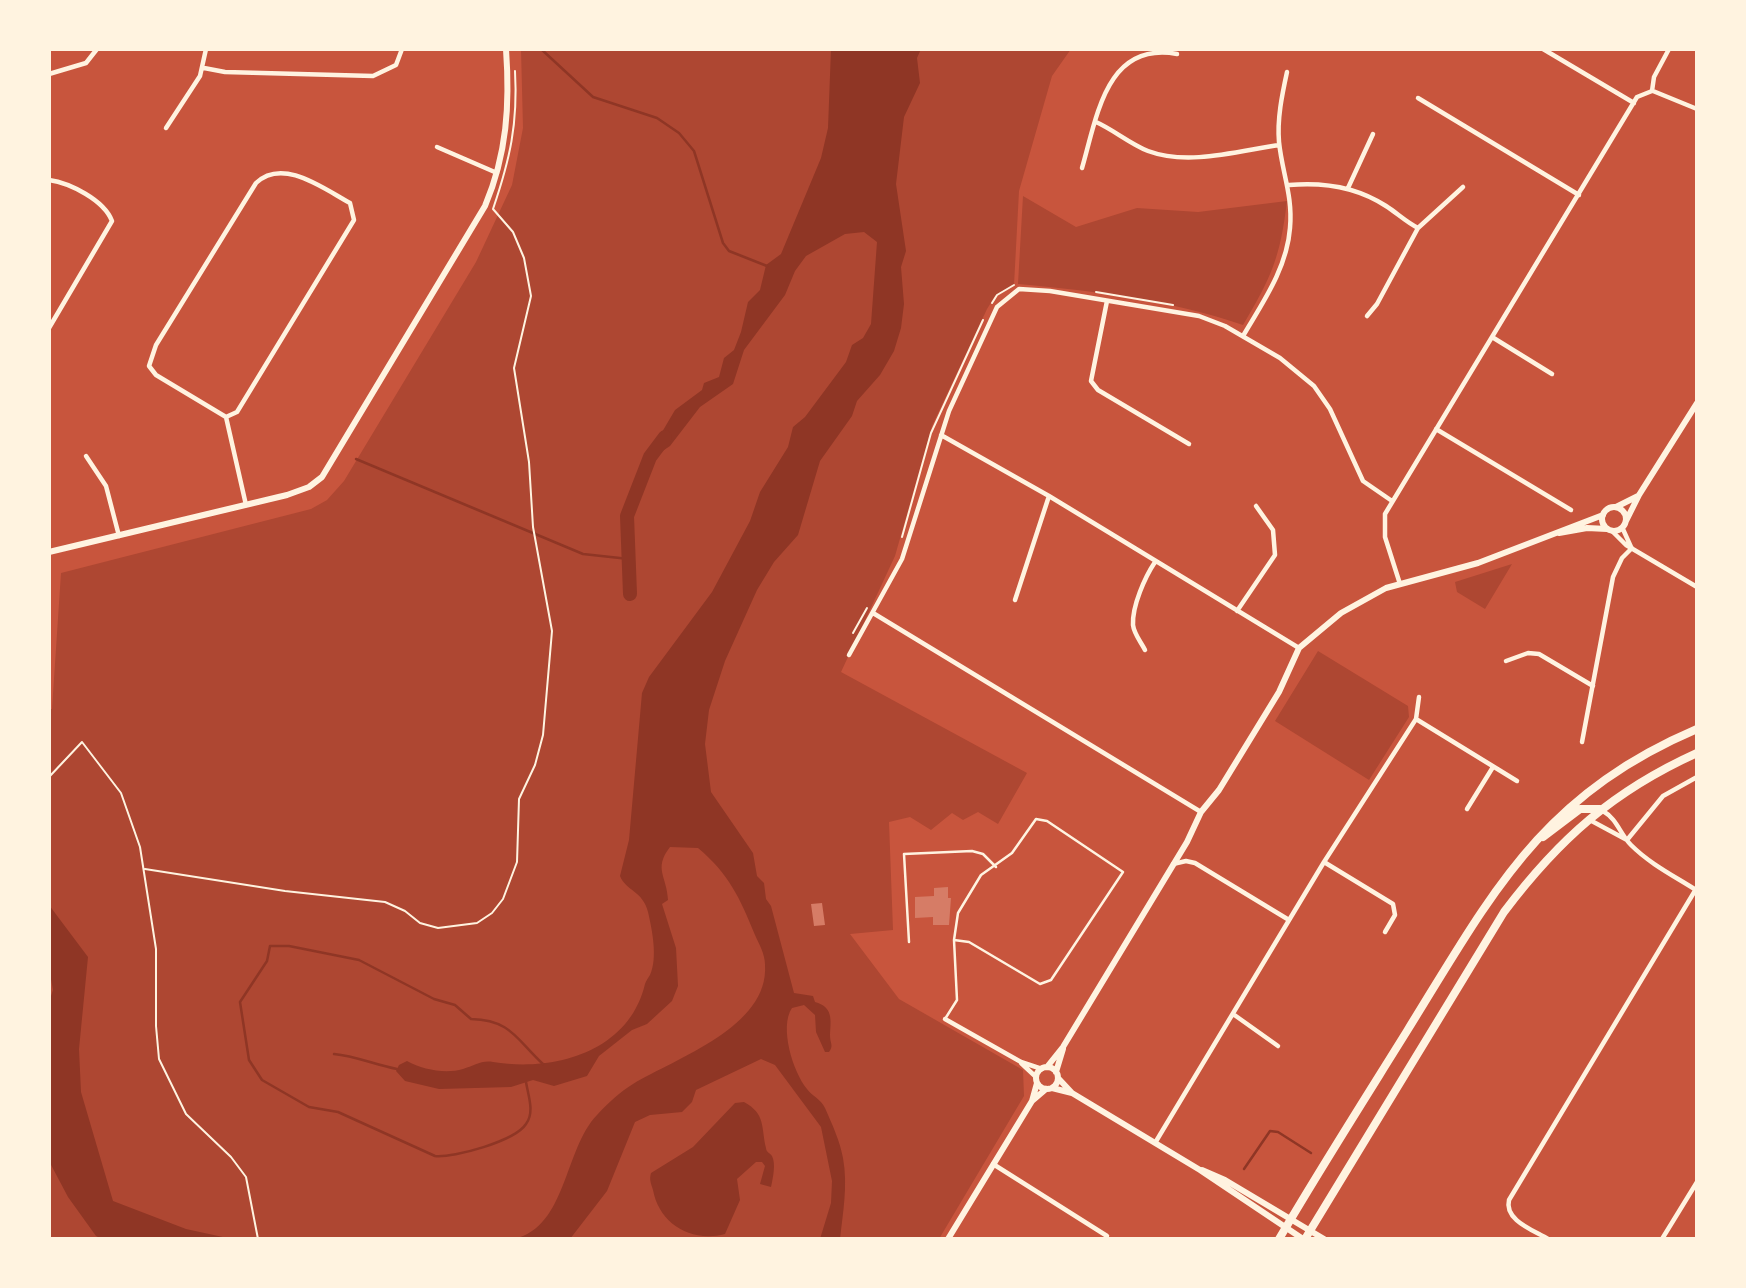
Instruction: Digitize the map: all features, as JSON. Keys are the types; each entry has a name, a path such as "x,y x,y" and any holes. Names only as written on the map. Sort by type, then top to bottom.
{"highway":[{"path":"1279,1239 1488,899 1523,855 1548,825 1591,788 1634,760 1697,729"},
{"path":"1304,1239 1504,912 1546,859 1600,809 1646,778 1697,753"},
{"path":"1523,855 1580,809 1600,809"}],"street":[{"path":"49,74 86,64 97,49"},
{"path":"166,128 204,68 206,49"},
{"path":"204,68 225,72 373,76 396,65 402,49"},
{"path":"49,552 302,490 322,477 470,235 498,173 507,126 506,49"},
{"path":"1543,49 1634,103"},
{"path":"1653,91 1654,77 1668,49"},
{"path":"1082,169 1103,98 1125,64 1142,53 1159,50 1177,54"},
{"path":"1243,336 1277,279 1288,247 1291,227 1289,184 1279,145 1278,124 1287,72"},
{"path":"1400,584 1383,526 1392,501 1634,103 1641,93 1653,91 1697,109"},
{"path":"1418,98 1578,195"},
{"path":"1096,121 1137,146 1167,156 1205,156 1279,145"},
{"path":"1348,188 1373,134"},
{"path":"437,147 498,173"},
{"path":"226,417 237,412 354,220 350,203 299,176 273,174 262,177 156,345 149,366 156,375 226,417 246,505"},
{"path":"49,180 63,182 105,207 112,220 49,328"},
{"path":"1289,184 1323,184 1348,188 1386,205 1418,228"},
{"path":"1367,316 1377,304 1418,228 1463,187"},
{"path":"849,655 902,559 941,435 997,307 1005,297 1019,289 1030,288 1199,316 1243,336 1280,358 1314,386 1330,409 1363,481 1392,501"},
{"path":"1107,301 1091,381 1098,390 1189,444"},
{"path":"1492,337 1552,374"},
{"path":"948,1239 1032,1101 1037,1080 1044,1068 1063,1048 1202,811 1219,790 1273,702 1299,648 1348,608 1400,584 1478,563 1559,533 1587,528 1609,530 1624,525 1639,495 1697,403"},
{"path":"1436,429 1571,510"},
{"path":"941,435 1049,496 1299,648"},
{"path":"86,456 106,486 119,537"},
{"path":"1559,533 1566,527 1589,522 1639,495"},
{"path":"1015,600 1049,496"},
{"path":"1237,611 1275,555 1273,530 1256,506"},
{"path":"1614,507 1624,513 1624,525 1632,548"},
{"path":"1603,515 1602,522 1609,530 1632,548 1697,587"},
{"path":"1582,742 1613,577 1622,558 1632,548"},
{"path":"1145,650 1135,632 1133,620 1146,576 1155,562"},
{"path":"873,613 1202,811"},
{"path":"1506,661 1528,653 1539,654 1593,685"},
{"path":"1155,1143 1324,862 1416,719 1419,697"},
{"path":"1416,719 1517,781"},
{"path":"1467,809 1493,766"},
{"path":"1627,841 1663,796 1697,777"},
{"path":"1600,809 1615,820 1627,841"},
{"path":"1548,1239 1512,1217 1508,1210 1509,1200 1696,890 1649,861 1627,841 1587,819"},
{"path":"1173,864 1186,861 1289,920"},
{"path":"1324,862 1393,904 1395,915 1385,932"},
{"path":"1233,1014 1278,1046"},
{"path":"945,1020 1021,1062 1044,1068 1057,1075 1072,1093 1200,1170 1304,1239"},
{"path":"1032,1101 1049,1089 1057,1075 1063,1048"},
{"path":"1021,1062 1049,1089 1072,1093"},
{"path":"993,1164 1107,1236"},
{"path":"1200,1170 1212,1173 1324,1239"},
{"path":"1662,1239 1697,1182"}],"lane":[{"path":"945,1020 957,1000 954,940 958,913 966,895 981,875 996,867 1012,853 1036,818 1047,821 1123,872 1051,980 1040,984 969,942 954,940"},
{"path":"909,942 904,854 972,851 983,854 996,867"}],"path":[{"path":"145,869 285,891 385,902 405,911 420,923 438,928 477,923 492,913 515,872 519,799 536,765 544,735 552,631 533,527 528,462 514,368 531,296 524,258 513,232 493,209"},
{"path":"901,541 931,433 982,322 998,295 1024,282"},
{"path":"1087,290 1174,305"},
{"path":"860,636 853,633 873,598"},
{"path":"49,777 82,742 121,793 145,869 156,948 156,1026 159,1059 186,1114 231,1157 246,1177 258,1239"}],"shaded area":[{"path":"521,49 1071,49 1052,76 1019,191 1014,285 995,296 987,309 932,426 895,556 841,672 1027,773 998,824 978,812 963,820 952,813 931,830 910,817 889,822 893,930 850,934 899,999 1023,1070 1024,1096 939,1239 49,1239 49,709 52,709 61,573 311,509 327,500 344,481 476,262 512,185 523,128"},
{"path":"831,49 921,49 917,58 920,83 904,117 896,184 906,251 901,267 904,304 901,328 894,351 880,375 857,401 852,416 820,461 798,535 774,562 757,590 725,661 709,710 705,744 711,792 753,853 757,876 764,883 766,899 771,906 794,993 813,996 815,1002 825,1007 830,1014 832,1046 829,1052 825,1052 816,1032 815,1015 804,1005 792,1008 788,1016 787,1037 797,1072 807,1089 823,1105 842,1152 845,1188 840,1239 820,1239 831,1203 832,1181 821,1127 775,1065 761,1059 696,1090 692,1102 682,1112 650,1115 635,1122 607,1191 570,1239 514,1239 531,1232 545,1219 555,1203 586,1130 601,1111 628,1087 717,1038 752,1006 762,987 765,965 763,953 732,887 718,867 698,848 670,847 662,861 668,900 662,904 676,948 678,986 672,1001 647,1024 632,1030 599,1056 587,1076 554,1086 533,1080 511,1087 439,1089 405,1081 396,1071 399,1065 407,1061 427,1069 449,1071 485,1062 540,1064 564,1060 586,1052 606,1041 623,1026 636,1007 650,975 654,952 646,905 620,876 629,840 642,693 649,677 712,592 750,521 760,492 788,447 793,427 805,417 846,362 852,345 863,338 871,324 877,242 864,232 845,234 806,256 795,271 785,295 744,350 733,384 700,407 670,446 661,452 655,450 655,444 675,410 702,390 704,383 719,377 724,358 734,350 741,332 748,302 760,290 766,265 781,254 821,158 828,128"},
{"path":"1023,196 1076,227 1137,208 1198,212 1287,201 1278,252 1261,293 1243,325 1188,309 1132,298 1018,284"},
{"path":"1512,564 1485,609 1457,592 1455,582"},
{"path":"1318,651 1408,706 1409,717 1369,780 1275,721"},
{"path":"49,905 88,957 79,1049 81,1092 113,1201 186,1229 232,1239 102,1239 96,1236 68,1197 49,1161 49,1002 53,990 49,968"},
{"path":"744,1102 759,1116 766,1149 772,1156 774,1171 771,1187 760,1184 765,1166 762,1162 756,1162 737,1179 740,1200 725,1234 700,1236 688,1233 669,1221 662,1212 656,1202 651,1173 693,1147 735,1103"}],"building":[{"path":"948,887 948,898 951,898 949,925 933,925 933,917 915,918 915,897 934,896 934,888"},
{"path":"822,903 825,925 814,926 811,904"}],"waterway":[{"path":"541,49 593,97 657,118 679,133 694,151 723,243 729,251 767,266"},
{"path":"630,594 627,516 650,457 665,437"},
{"path":"356,459 583,554 629,559"},
{"path":"526,1082 530,1114 520,1130 484,1147 435,1156 338,1112 309,1107 262,1080 249,1060 240,1002 267,961 270,946 289,946 359,960 434,999 455,1005 471,1019 504,1027 543,1064"},
{"path":"334,1054 397,1069"},
{"path":"1244,1169 1270,1131 1278,1132 1311,1153"}]}
